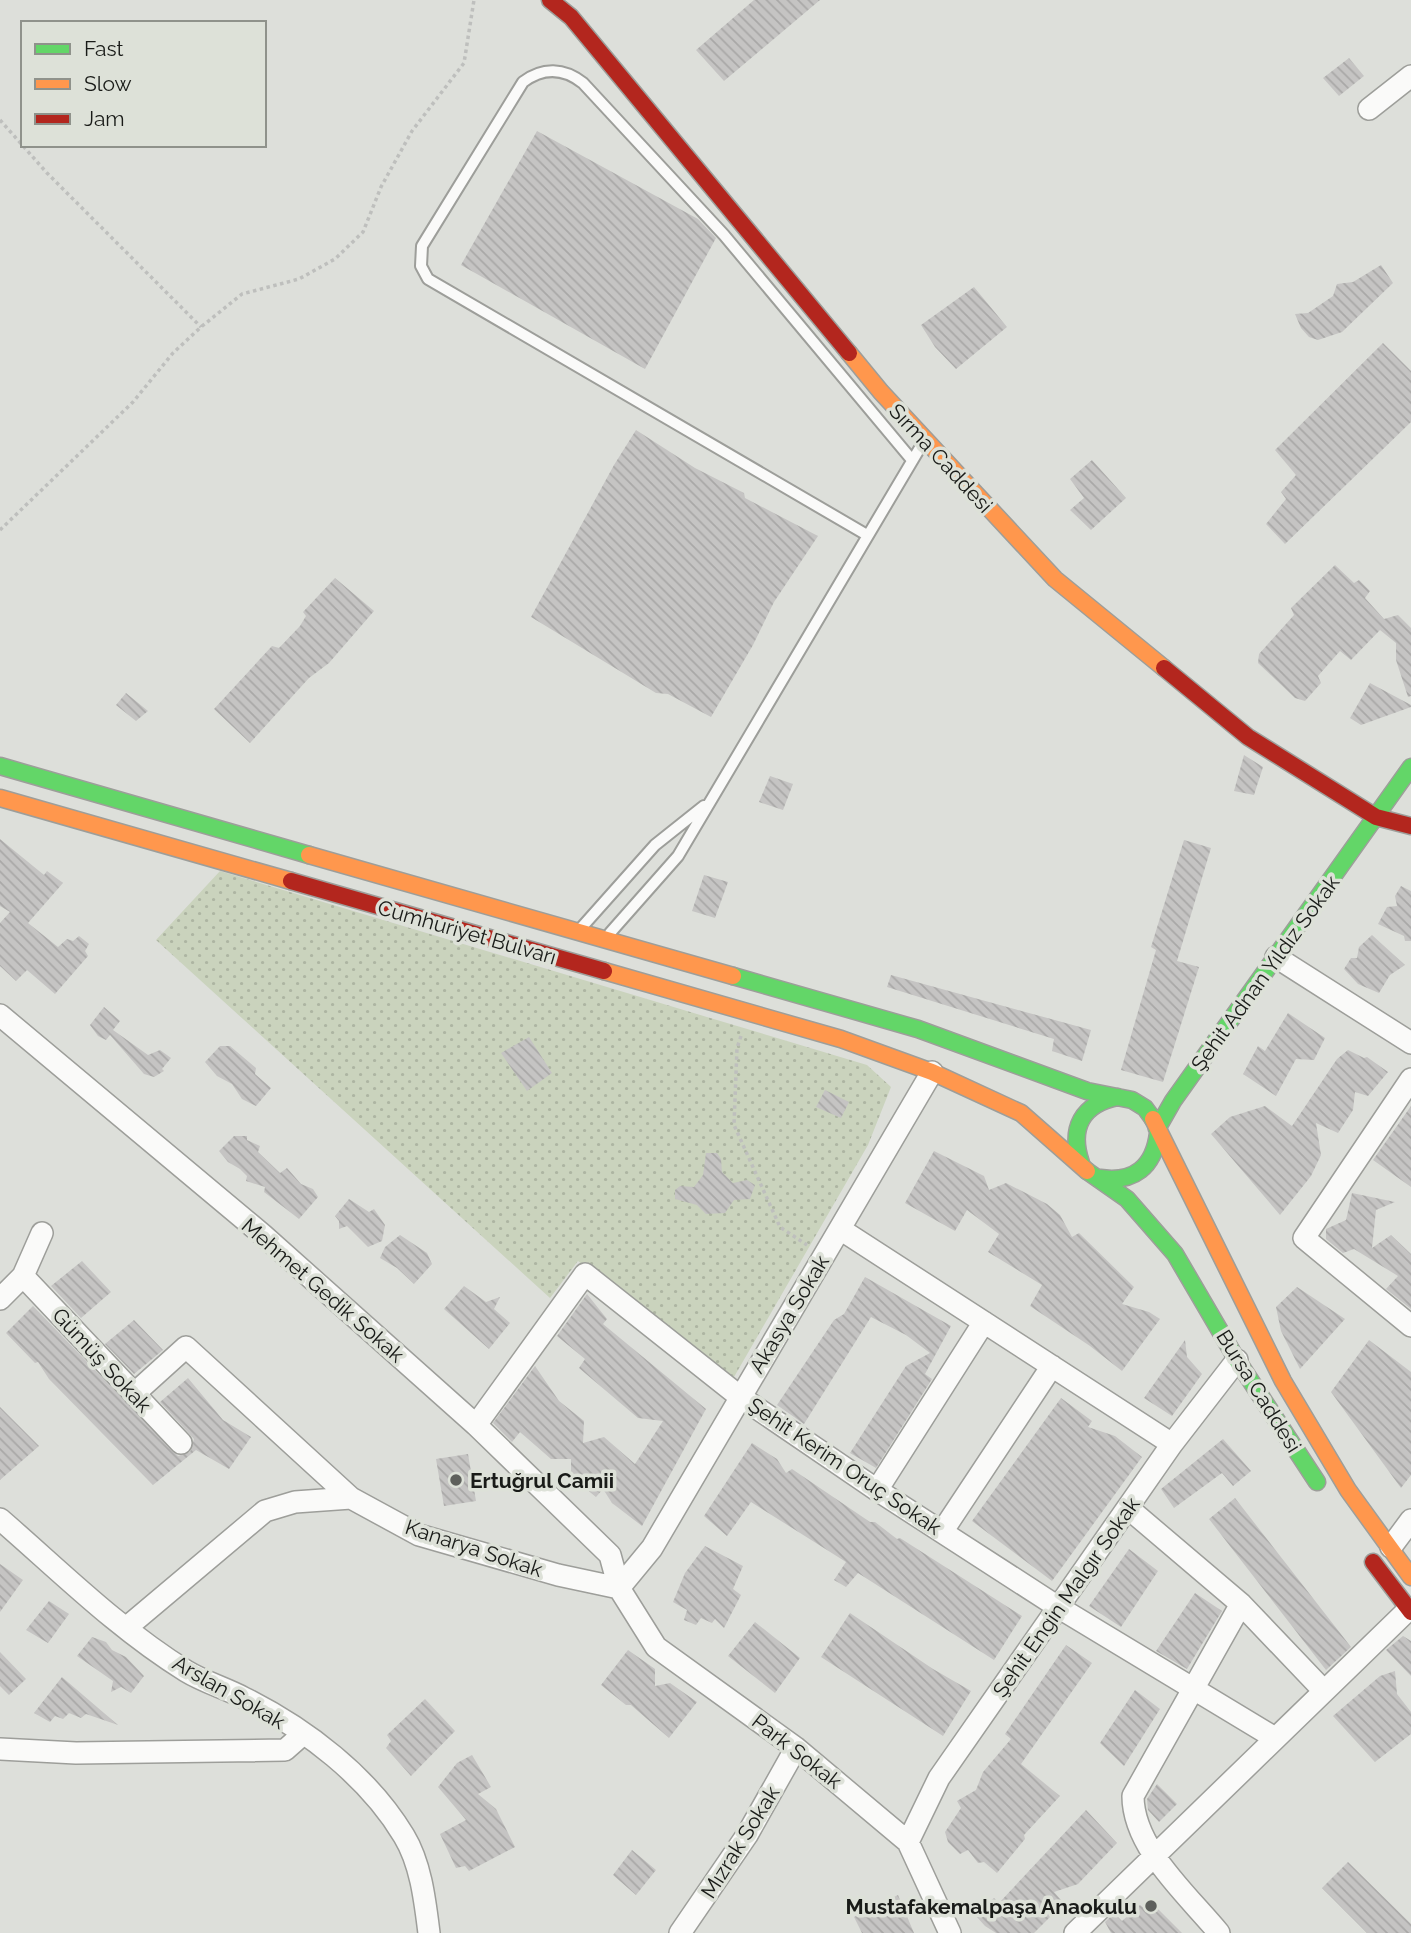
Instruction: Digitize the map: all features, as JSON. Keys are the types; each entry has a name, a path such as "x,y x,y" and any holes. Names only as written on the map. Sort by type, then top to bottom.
{"main road":[{"name":"Sırma Caddesi","path":"550,0 571,17 924,441 1055,579 1248,737 1376,817 1411,826"},
{"name":"Cumhuriyet Bulvarı","path":"0,766 918,1029"},
{"name":"Şehit Adnan Yıldız Sokak","path":"1157,1131 1411,767"},
{"path":"1376,817 1411,796"},
{"name":"Cumhuriyet Bulvarı","path":"0,798 841,1039 932,1072"},
{"name":"Bursa Caddesi","path":"918,1029 1087,1091 1118,1097 1144,1108 1283,1381 1348,1490 1411,1577"},
{"name":"Bursa Caddesi","path":"932,1072 1021,1113 1127,1199 1175,1254 1237,1360 1324,1493"},
{"path":"1081,1163 1074,1138 1082,1114 1103,1099 1118,1097"},
{"path":"1100,1178 1124,1181 1136,1176 1154,1158 1157,1131"},
{"path":"1366,1552 1410,1611"}],"street":[{"path":"1369,109 1411,76"},
{"path":"1276,957 1411,1043"},
{"name":"Mehmet Gedik Sokak","path":"0,1015 263,1235 476,1425 610,1555 619,1588"},
{"name":"Akasya Sokak","path":"619,1588 652,1548 932,1072"},
{"path":"1411,1079 1304,1238 1411,1326"},
{"path":"840,1230 1172,1444"},
{"path":"0,1299 23,1276 42,1233"},
{"name":"Şehit Kerim Oruç Sokak","path":"476,1425 585,1274 739,1396 877,1490 1058,1607 1275,1738"},
{"name":"Gümüş Sokak","path":"23,1276 181,1443"},
{"path":"877,1490 984,1322"},
{"name":"Kanarya Sokak","path":"134,1395 186,1347 351,1498 419,1535 558,1575 619,1588"},
{"name":"Şehit Engin Malgır Sokak","path":"908,1842 939,1778 1172,1444 1237,1360"},
{"path":"942,1532 1052,1366"},
{"path":"126,1628 265,1511 295,1502 351,1498"},
{"path":"1128,1508 1241,1604 1324,1691"},
{"name":"Arslan Sokak","path":"0,1519 126,1628 187,1672 246,1699 302,1735 364,1781 405,1837 424,1893 429,1933"},
{"path":"1391,1547 1411,1520"},
{"name":"Park Sokak","path":"619,1588 656,1647 796,1748 908,1842 950,1933"},
{"path":"1219,1933 1154,1855 1133,1812 1133,1796 1241,1604"},
{"path":"1075,1933 1410,1611"},
{"path":"0,1749 76,1753 285,1750 302,1735"},
{"name":"Mızrak Sokak","path":"680,1933 747,1835 796,1748"}],"lane":[{"path":"867,535 428,279 421,266 422,246 523,82 538,73 555,71 575,76 583,83 724,235 912,460"},
{"path":"606,938 678,856 924,441"},
{"path":"579,930 655,845 712,800"}],"path":[{"path":"0,530 133,402 173,353 201,327 242,294 299,279 335,260 363,232 381,187 412,131 464,63 474,0"},
{"path":"0,120 21,144"},
{"path":"24,147 201,327"},
{"path":"748,1013 737,1048 734,1125 780,1227 824,1255"}],"green space":[{"path":"220,871 867,1065 891,1087 868,1145 734,1377 578,1261 550,1298 156,940"}],"building":[{"path":"754,0 820,0 724,81 696,50"},
{"path":"1349,58 1364,76 1339,96 1323,78"},
{"path":"537,131 698,219 716,238 645,369 461,265"},
{"path":"1381,265 1393,283 1342,332 1318,340 1309,337 1301,328 1295,314 1308,313 1333,296 1337,284 1353,282"},
{"path":"974,287 1007,327 956,369 935,347 921,325"},
{"path":"1383,343 1411,371 1411,422 1285,544 1266,524 1286,499 1281,492 1296,475 1275,450"},
{"path":"636,430 695,468 744,493 745,498 818,536 774,602 753,645 711,717 668,694 656,693 531,617"},
{"path":"1092,460 1126,498 1091,530 1070,510 1084,498 1070,479"},
{"path":"1335,565 1354,583 1359,580 1370,591 1365,598 1384,619 1398,615 1411,628 1411,696 1408,697 1396,660 1396,643 1380,630 1351,660 1340,651 1318,676 1321,683 1305,701 1295,698 1258,663 1259,654 1294,615 1291,608"},
{"path":"335,578 374,611 329,663 309,678 250,743 214,709 272,646 279,648 300,626 306,616 303,612"},
{"path":"1370,683 1411,707 1361,725 1350,718"},
{"path":"126,693 148,711 136,721 116,705"},
{"path":"1244,755 1263,767 1254,795 1234,791"},
{"path":"770,776 793,784 783,810 759,802"},
{"path":"0,839 44,875 47,871 63,883 28,923 58,947 67,939 73,941 79,936 89,944 85,951 88,956 55,994 27,970 16,981 0,966 0,923 10,912 0,906"},
{"path":"1184,840 1211,848 1177,961 1199,967 1163,1082 1121,1070 1156,950 1151,947"},
{"path":"704,875 728,882 715,918 692,911"},
{"path":"1401,886 1411,891 1411,941 1405,941 1404,936 1378,924 1387,907 1397,906 1395,896"},
{"path":"1372,935 1405,965 1390,975 1379,993 1358,984 1344,969 1351,958 1357,958 1359,947"},
{"path":"891,975 1091,1030 1082,1061 1052,1051 1054,1039 887,987"},
{"path":"104,1007 120,1021 113,1030 148,1055 160,1050 171,1058 162,1069 164,1071 154,1077 144,1074 110,1035 106,1040 98,1036 90,1025"},
{"path":"1288,1013 1325,1038 1314,1060 1296,1059 1276,1096 1243,1074 1258,1046 1265,1051"},
{"path":"529,1037 552,1073 527,1091 501,1053"},
{"path":"220,1046 230,1046 256,1068 255,1074 271,1088 256,1106 242,1099 232,1084 217,1076 205,1062"},
{"path":"1348,1050 1367,1057 1388,1072 1368,1096 1355,1092 1353,1110 1338,1133 1316,1123 1321,1155 1311,1176 1280,1215 1211,1134 1230,1117 1265,1106 1292,1126 1337,1059"},
{"path":"825,1090 849,1102 841,1118 816,1107"},
{"path":"1411,1106 1411,1187 1373,1160"},
{"path":"234,1136 247,1136 247,1140 260,1146 258,1152 280,1173 287,1168 301,1184 313,1189 318,1197 299,1219 264,1192 265,1187 246,1181 247,1176 228,1162 219,1151"},
{"path":"934,1151 984,1176 989,1190 1006,1183 1047,1204 1060,1215 1072,1237 1079,1233 1134,1287 1122,1304 1149,1312 1160,1319 1122,1371 1030,1306 1042,1285 988,1252 999,1234 967,1210 955,1231 905,1203"},
{"path":"706,1153 717,1153 721,1159 722,1172 733,1183 747,1180 755,1185 750,1199 734,1200 725,1213 706,1214 697,1205 675,1199 675,1190 680,1186 694,1187 703,1175"},
{"path":"1352,1193 1395,1202 1376,1210 1372,1248 1391,1235 1411,1254 1411,1309 1386,1289 1398,1276 1354,1249 1343,1253 1326,1239 1326,1229 1346,1220"},
{"path":"349,1199 369,1212 374,1209 385,1225 382,1241 368,1247 347,1226 339,1229 339,1221 335,1216"},
{"path":"400,1235 427,1253 432,1264 414,1284 397,1268 380,1258 385,1247"},
{"path":"82,1261 111,1292 81,1318 51,1286"},
{"path":"865,1277 951,1326 925,1374 932,1379 876,1468 850,1453 906,1366 930,1353 906,1335 871,1317 804,1424 777,1405 834,1320 844,1314"},
{"path":"464,1286 486,1302 500,1297 494,1309 510,1323 489,1349 444,1309"},
{"path":"1297,1287 1345,1319 1300,1369 1281,1331 1276,1307"},
{"path":"587,1294 607,1319 603,1324 706,1409 642,1526 612,1503 603,1489 596,1497 571,1476 571,1459 551,1459 520,1432 512,1442 493,1423 535,1366 559,1401 584,1421 583,1443 604,1437 635,1464 663,1421 638,1418 579,1368 585,1359 557,1336"},
{"path":"33,1306 178,1456 190,1452 194,1439 160,1402 188,1378 223,1420 251,1437 229,1469 196,1450 153,1485 49,1379 38,1362 35,1363 6,1333"},
{"path":"134,1320 163,1350 134,1374 105,1344"},
{"path":"1185,1340 1187,1357 1202,1374 1172,1416 1144,1398"},
{"path":"1369,1340 1411,1372 1411,1475 1401,1488 1331,1392"},
{"path":"1061,1398 1092,1421 1088,1427 1115,1436 1142,1457 1052,1581 972,1521"},
{"path":"0,1407 39,1446 0,1480"},
{"path":"1223,1439 1251,1471 1233,1486 1222,1473 1174,1508 1161,1489"},
{"path":"752,1443 777,1459 786,1473 792,1469 870,1522 875,1522 897,1539 900,1538 1022,1616 994,1660 858,1573 846,1587 834,1580 846,1562 751,1502 727,1536 704,1516"},
{"name":"Ertuğrul Camii","path":"468,1454 476,1501 444,1506 436,1459"},
{"path":"1235,1498 1351,1647 1326,1670 1209,1519"},
{"path":"705,1546 743,1566 733,1589 741,1595 724,1628 715,1619 712,1623 701,1618 696,1625 684,1620 687,1610 673,1602 685,1573"},
{"path":"1129,1549 1158,1571 1121,1627 1089,1606"},
{"path":"0,1564 23,1580 0,1612"},
{"path":"1195,1593 1222,1611 1187,1669 1156,1651"},
{"path":"49,1601 69,1614 48,1643 26,1630"},
{"path":"850,1613 971,1691 943,1736 821,1657"},
{"path":"755,1622 800,1658 775,1693 728,1656"},
{"path":"1403,1636 1411,1641 1411,1676 1386,1650"},
{"path":"92,1637 106,1642 112,1650 126,1657 144,1676 131,1693 121,1687 111,1692 113,1681 77,1656"},
{"path":"1066,1645 1092,1663 1021,1764 1060,1796 1024,1835 1025,1839 997,1873 984,1862 978,1863 968,1850 960,1854 948,1842 945,1832 961,1808 957,1801 976,1790 983,1772 1011,1739 1005,1734"},
{"path":"628,1650 655,1669 655,1686 670,1683 697,1702 669,1738 631,1705 626,1705 601,1685"},
{"path":"0,1652 26,1679 9,1695 0,1686"},
{"path":"1395,1671 1397,1694 1411,1712 1411,1734 1375,1762 1333,1716 1380,1676"},
{"path":"62,1677 118,1725 86,1714 81,1718 69,1713 63,1719 55,1716 50,1722 34,1713"},
{"path":"1135,1690 1160,1709 1124,1766 1100,1743"},
{"path":"425,1699 455,1731 411,1776 386,1748 391,1741 387,1735"},
{"path":"472,1755 491,1787 478,1794 496,1809 515,1847 469,1871 465,1866 456,1868 440,1834 466,1820 438,1787 457,1763"},
{"path":"1157,1784 1177,1804 1159,1822 1148,1810 1147,1799"},
{"path":"1086,1810 1117,1843 1078,1884 1054,1892 1061,1900 1051,1911 1053,1914 1034,1933 996,1933 985,1926 976,1916 983,1906 994,1898 999,1903"},
{"path":"632,1850 656,1870 636,1895 613,1875"},
{"path":"1348,1862 1411,1924 1411,1933 1367,1933 1322,1888"},
{"path":"898,1895 914,1933 862,1933 854,1917"},
{"path":"1140,1905 1145,1909 1154,1905 1182,1933 1111,1933 1105,1922 1114,1913 1122,1921"}],"traffic: fast":[{"path":"0,766 309,855"},
{"path":"1157,1129 1173,1101 1411,767"},
{"path":"733,976 918,1029 1087,1091 1132,1100 1145,1108 1153,1119"},
{"path":"1081,1163 1077,1139 1082,1120 1095,1105 1118,1097"},
{"path":"1100,1178 1123,1178 1140,1170 1152,1155 1158,1133"},
{"path":"1087,1171 1127,1199 1175,1254 1237,1360 1317,1482"}],"traffic: slow":[{"path":"849,353 881,392 1055,579 1164,668"},
{"path":"0,798 291,881"},
{"path":"309,855 733,976"},
{"path":"604,971 841,1039 932,1072 1021,1113 1087,1171"},
{"path":"1153,1119 1283,1381 1348,1490 1411,1577"}],"traffic: jam":[{"path":"550,0 571,17 849,353"},
{"path":"1164,668 1248,737 1376,817 1411,826"},
{"path":"291,881 604,971"},
{"path":"1373,1562 1411,1612"}],"place":[{"name":"Ertuğrul Camii","path":"456,1480"},
{"name":"Mustafakemalpaşa Anaokulu","path":"1151,1906"}]}
